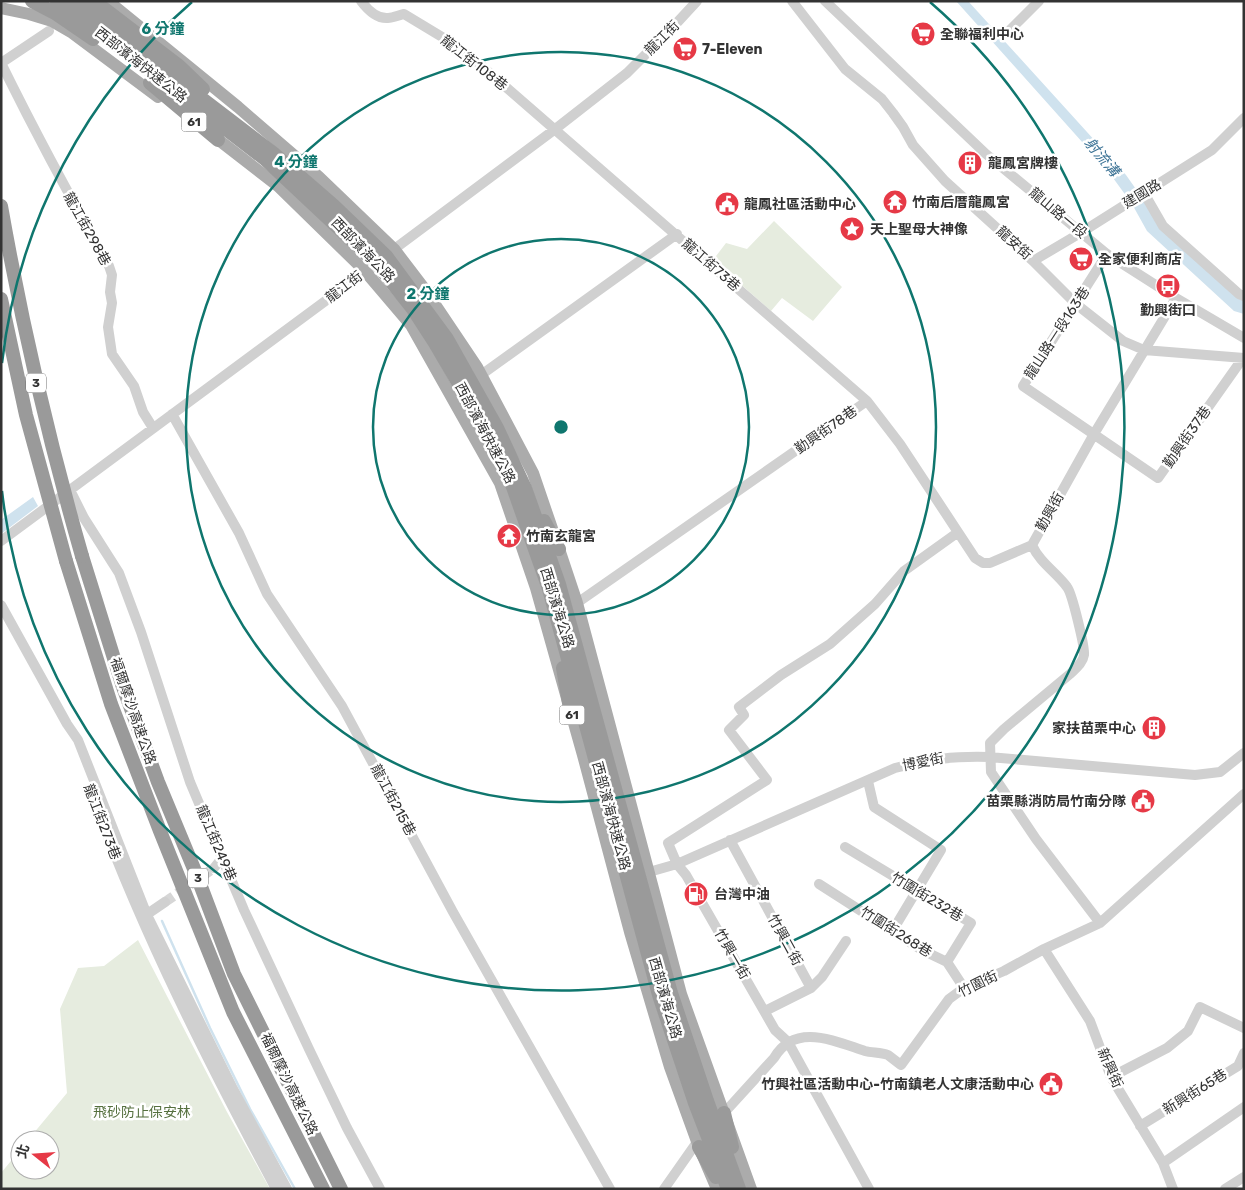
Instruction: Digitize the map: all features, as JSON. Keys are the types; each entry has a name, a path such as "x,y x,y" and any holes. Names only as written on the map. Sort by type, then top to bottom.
{"highway":[{"path":"32,1 55,12 88,34 144,77 230,133"},
{"name":"西部濱海快速公路","path":"57,1 95,28 230,133 334,206 386,256 447,339 498,428 525,488 559,584 633,876 658,995 695,1103 728,1189"},
{"name":"西部濱海快速公路","path":"74,1 230,133"},
{"path":"94,1 179,66 230,133"},
{"name":"福爾摩沙高速公路","path":"1,206 36,383 56,465 82,556 128,701 234,974 341,1189"},
{"name":"西部濱海快速公路","path":"386,256 413,309 436,343 488,434 513,487 548,589 633,876 707,1101 741,1189"},
{"name":"福爾摩沙高速公路","path":"1,299 26,415 66,561 111,704 226,994 323,1189"},
{"path":"525,488 559,549"},
{"path":"548,589 569,703"},
{"path":"724,1113 741,1189"},
{"path":"698,1145 723,1189"}],"main road":[{"name":"西部濱海公路","path":"108,1 268,132 319,177 386,256 426,291 481,375 534,473 577,603 670,1067 698,1145 717,1189"},
{"name":"西部濱海公路","path":"1,8 52,21 71,32 124,72 230,133 278,186 365,271 411,325 500,483 536,588 569,703 633,876 681,994 751,1189"}],"street":[{"name":"龍江街108巷","path":"361,1 369,10 381,18 390,18 404,14 457,46 554,130"},
{"name":"龍山路一段","path":"825,1 986,154 1107,254 1244,338"},
{"path":"1007,33 1038,1"},
{"name":"龍江街","path":"1,541 70,490 151,425 172,414 554,130 627,73 696,2"},
{"name":"龍安街","path":"794,2 845,69 882,99 904,127 913,145 945,181 1033,260 1076,304 1123,341 1144,350 1243,358"},
{"path":"1,63 49,31"},
{"name":"龍江街298巷","path":"1,63 80,217 109,266 112,275 110,292 112,303 108,327 110,349 134,386 143,412 151,425"},
{"name":"建國路","path":"1033,260 1082,232 1212,150 1244,118"},
{"name":"龍江街73巷","path":"554,130 677,234 867,401"},
{"path":"1143,194 1163,226 1239,294 1244,296"},
{"path":"481,375 677,234"},
{"name":"龍山路一段163巷","path":"1094,434 1023,386 1107,254"},
{"name":"勤興街","path":"989,757 990,743 1004,728 1070,674 1080,664 1084,656 1083,644 1068,588 1038,557 1032,545 1094,434 1176,298"},
{"name":"勤興街37巷","path":"1094,434 1158,478 1243,358"},
{"name":"勤興街78巷","path":"577,603 867,401 900,444 975,558 983,563 990,563 1032,545"},
{"name":"龍江街215巷","path":"172,414 239,533 267,594 342,706 458,920 610,1189"},
{"name":"龍江街249巷","path":"70,490 84,518 119,573 141,632 190,782 244,910 308,1049 380,1189"},
{"name":"竹興一街","path":"869,1189 788,1042 775,1030 686,875 677,864 668,843 767,780 729,730 744,715 739,707 781,675 830,644 875,604 904,571 957,533"},
{"name":"龍江街273巷","path":"1,606 67,724 78,740 144,917"},
{"name":"博愛街","path":"633,876 677,864 895,768 928,759 957,756 989,757 1195,775 1220,772 1244,753"},
{"path":"989,757 991,772 1036,839 1100,924"},
{"path":"868,781 874,807 940,850 893,930"},
{"name":"竹圍街","path":"788,1042 806,1036 825,1038 868,1052 887,1054 901,1065 949,999 964,988 1004,971 1044,949 1100,924 1244,794"},
{"name":"竹興二街","path":"730,840 811,988"},
{"name":"竹圍街232巷","path":"845,847 971,923 947,962"},
{"path":"214,868 222,858"},
{"name":"竹圍街268巷","path":"819,884 922,950 947,962 964,988"},
{"path":"144,917 165,902"},
{"path":"144,917 222,1088 276,1189"},
{"path":"144,917 287,1189"},
{"path":"765,1011 811,988 822,977 846,940"},
{"name":"新興街","path":"1044,949 1090,1021 1111,1077 1163,1163 1173,1189"},
{"path":"1111,1077 1167,1048 1188,1031 1200,1007 1244,1028"},
{"path":"724,1113 774,1058 779,1049 788,1042"},
{"name":"新興街65巷","path":"1140,1126 1238,1066 1244,1053"},
{"path":"1163,1163 1244,1107"},
{"path":"664,1189 698,1145"},
{"path":"1225,1189 1244,1177"}],"green space":[{"path":"774,221 842,287 813,321 782,298 771,311 713,260 726,243 747,249"},
{"name":"飛砂防止保安林","path":"138,940 227,1112 270,1189 1,1189 1,1173 10,1162 10,1180 60,1180 60,1130 36,1130 67,1093 60,1009 78,968 104,966"}],"water":[{"name":"射流溝","path":"956,1 968,1 1126,175 1169,236 1244,300 1244,314 1234,311 1147,231 1132,204 1108,171"},
{"path":"33,497 38,506 1,534 1,520"}],"waterway":[{"path":"162,921 210,1028 250,1109 295,1189"}],"tunnel":[{"path":"165,902 214,868"}],"place":[{"name":"全聯福利中心","path":"923,34"},
{"name":"7-Eleven","path":"685,49"},
{"name":"龍鳳宮牌樓","path":"970,163"},
{"name":"竹南后厝龍鳳宮","path":"895,202"},
{"name":"龍鳳社區活動中心","path":"727,204"},
{"name":"天上聖母大神像","path":"852,229"},
{"name":"全家便利商店","path":"1081,259"},
{"name":"勤興街口","path":"1168,286"},
{"name":"竹南玄龍宮","path":"509,536"},
{"name":"家扶苗栗中心","path":"1154,728"},
{"name":"苗栗縣消防局竹南分隊","path":"1143,801"},
{"name":"台灣中油","path":"696,894"},
{"name":"竹興社區活動中心-竹南鎮老人文康活動中心","path":"1051,1084"}]}
